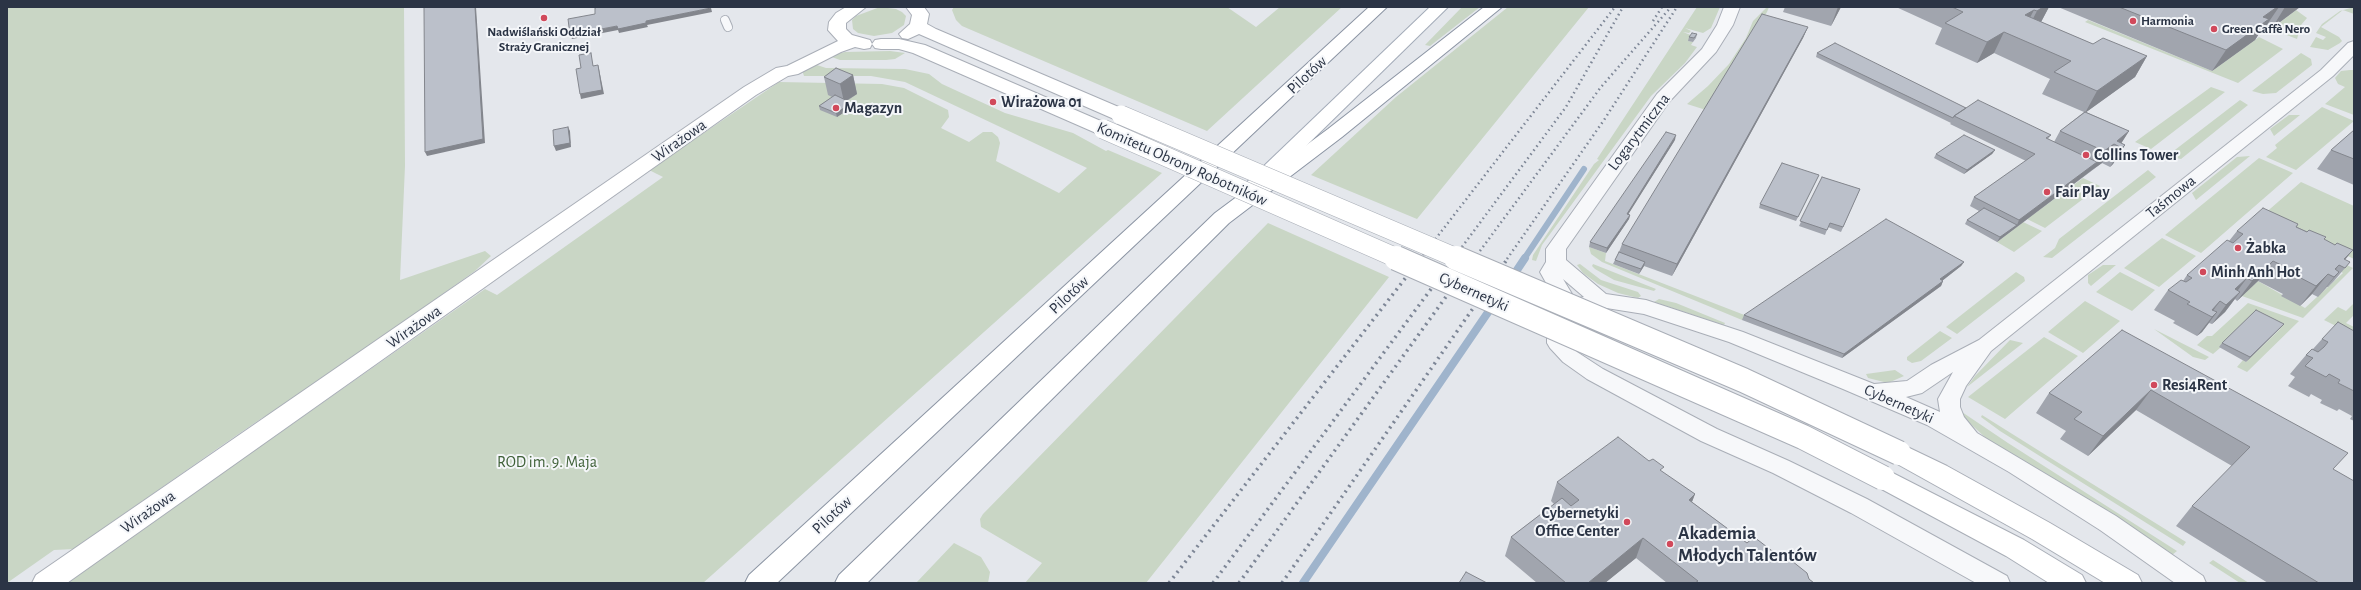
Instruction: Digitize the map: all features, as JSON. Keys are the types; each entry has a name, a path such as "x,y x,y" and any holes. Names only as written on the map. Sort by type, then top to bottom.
{"main road":[{"name":"Wirażowa","path":"46,583 724,109 782,72 792,60 840,18 858,7"},
{"path":"881,44 904,37 918,26 920,14 914,7"},
{"path":"849,583 1440,7"},
{"path":"1222,218 1335,133 1494,7"},
{"name":"Pilotów","path":"759,583 1379,8"},
{"path":"840,18 842,36 853,42"},
{"name":"Komitetu Obrony Robotników","path":"918,26 930,34 1407,237"},
{"name":"Wirażowa","path":"782,72 792,70 835,48 853,42"},
{"name":"Komitetu Obrony Robotników","path":"853,42 899,44 919,49 1391,256"},
{"name":"Cybernetyki","path":"1407,237 1743,380 1899,453 2027,523 2128,583"},
{"name":"Cybernetyki","path":"1391,256 1803,437 2015,548 2072,583"}],"street":[{"name":"Logarytmiczna","path":"1573,308 1564,300 1550,272 1556,262 1556,249 1563,237 1663,98 1708,52 1725,25 1732,7"},
{"name":"Taśmowa","path":"1872,391 1900,391 1914,387 1939,370 1986,345 2327,73 2354,46"},
{"path":"1556,262 1600,300"},
{"name":"Cybernetyki","path":"1998,583 1859,506 1781,467 1709,435 1595,374 1561,349 1557,343 1557,328 1561,317 1573,308 1600,300 1646,307 1705,326 1872,391 1935,420 1974,441 2071,499 2194,583"},
{"name":"Taśmowa","path":"1974,441 1955,422 1949,403 1954,386 1986,345"}],"green space":[{"path":"7,7 404,7 405,166 400,280 485,251 491,256 475,271 363,351 277,411 262,418 221,446 74,549 54,550 7,583"},
{"path":"880,7 896,9 902,12 906,16 904,25 892,33 874,36 858,33 853,29 852,20 856,16"},
{"path":"954,7 1227,7 1256,27 1280,7 1342,7 1207,131 962,26 956,20 952,10"},
{"path":"1462,7 1480,7 1430,46 1425,45"},
{"path":"1508,7 1589,7 1417,219 1311,175 1396,97"},
{"path":"1697,7 1720,7 1711,28 1703,33 1685,28 1691,31 1689,33 1683,32 1693,36 1688,41 1693,42 1691,45 1697,47 1685,63 1651,96 1542,245 1536,261 1532,260 1533,255 1594,164 1599,160 1597,159"},
{"path":"1767,7 1769,7 1767,12 1706,110 1687,104 1708,86 1729,64 1746,38 1753,21"},
{"path":"2354,7 2354,14 2343,10"},
{"path":"2296,10 2307,18 2301,25 2297,39 2271,29"},
{"path":"2343,10 2321,27 2339,37 2342,41 2328,50 2310,47 2316,37 2323,40 2326,37 2316,33 2322,24"},
{"path":"2088,20 2212,71 2259,37 2283,49 2238,83 2085,22"},
{"path":"890,51 905,53 895,59 886,60 840,60 829,56 845,52"},
{"path":"2301,53 2311,59 2312,65 2276,93 2263,94 2252,91"},
{"name":"ROD im. 9. Maja","path":"814,64 826,68 905,69 929,74 942,84 1005,113 1073,133 1106,151 1108,150 1162,173 703,583 65,583 485,289 497,295 663,177 649,170 779,82 882,84 904,88 948,110 949,117 941,128 969,142 983,132 992,132 998,137 1000,143 996,161 1059,193 1087,168 905,82 871,76 804,76 802,70"},
{"path":"2354,70 2354,115 2325,104 2345,87 2338,84 2335,78 2341,71"},
{"path":"2211,87 2225,92 2151,149 2135,142"},
{"path":"2240,100 2248,105 2181,159 2167,156"},
{"path":"2322,107 2354,121 2296,170 2266,157 2277,148 2275,145"},
{"path":"2289,115 2300,115 2274,136 2270,129"},
{"path":"2250,156 2196,200 2192,193 2237,157"},
{"path":"2259,158 2293,173 2201,253 2165,235"},
{"path":"2148,170 2156,177 2052,258 2043,257 2055,248 2059,239"},
{"path":"2083,178 2100,186 2045,228 2027,219"},
{"path":"2301,182 2354,206 2354,259 2263,215"},
{"path":"2023,222 2042,231 2014,252 1997,242"},
{"path":"1268,223 1389,277 1146,583 1025,583 1042,563 981,527 980,519 983,514"},
{"path":"2162,238 2196,256 2159,287 2124,268"},
{"path":"2290,238 2353,268 2303,318 2242,296 2258,281 2305,308 2343,273"},
{"path":"1589,247 1606,253 1605,261 1747,316 1742,320 1602,262 1591,254"},
{"path":"1580,264 1601,280 1638,292 1641,296 1638,298 1618,293 1598,284 1583,273 1577,265"},
{"path":"1593,264 1656,289 1654,291 1614,280 1595,269 1592,266"},
{"path":"2103,265 2116,265 2091,286 2088,283 2088,275"},
{"path":"2016,272 2024,277 2025,281 1957,334 1946,327"},
{"path":"2120,272 2155,290 2132,311 2096,292"},
{"path":"1659,299 1676,303 1725,323 1724,325 1654,302"},
{"path":"2085,301 2120,321 2083,353 2048,332"},
{"path":"2248,303 2299,321 2247,372 2237,367 2243,360 2246,362 2280,329 2220,348 2213,354 2197,345 2207,336 2212,336"},
{"path":"2354,303 2354,315 2346,323 2354,327 2354,335 2324,320 2338,307 2346,311"},
{"path":"2154,329 2209,357 2205,360 2193,357"},
{"path":"1940,331 1952,338 1921,361 1912,363 1907,360 1907,357"},
{"path":"2044,337 2078,356 2005,419 1968,397"},
{"path":"2010,340 2023,343 1967,387 1975,376"},
{"path":"1895,370 1904,376 1888,383 1868,378 1866,374"},
{"path":"1956,408 2177,551 2172,555 2083,496 1987,439 1964,418"},
{"path":"1982,415 2186,542 2183,546 2000,431 1981,417"},
{"path":"954,543 981,557 990,572 988,583 916,583"},
{"path":"2213,560 2249,583 2240,583 2209,563"}],"building":[{"path":"424,7 475,7 483,139 425,152"},
{"path":"1952,7 2043,7 2037,11 2034,10 2025,15 2093,44 2103,38 2147,56 2097,91 2054,72 2071,61 2004,32 1987,42 1945,23 1963,12"},
{"path":"2119,7 2277,7 2263,17 2269,19 2226,50"},
{"path":"595,8 711,8 646,21 646,23 618,29 617,26 570,35 568,19 595,14"},
{"path":"1762,14 1808,27 1677,264 1622,244"},
{"path":"1692,33 1697,34 1694,38 1689,37"},
{"path":"1835,43 1966,108 1953,118 1817,53"},
{"path":"591,53 593,66 598,65 602,90 580,94 576,69 581,68 579,55"},
{"path":"836,68 853,75 840,84 824,77"},
{"path":"835,95 852,103 836,113 819,106"},
{"path":"1978,100 2051,135 2046,138 2097,162 2019,220 1974,197 2035,154 1954,116"},
{"path":"2085,112 2129,131 2117,141 2125,145 2122,148 2114,144 2104,151 2060,131"},
{"path":"568,127 570,143 554,146 553,130"},
{"path":"2354,130 2354,159 2331,150"},
{"path":"1666,132 1676,135 1627,214 1630,215 1607,248 1590,242"},
{"path":"1964,135 1995,150 1967,170 1936,154"},
{"path":"1782,163 1819,175 1798,217 1760,204"},
{"path":"1822,177 1860,189 1843,227 1830,223 1827,230 1800,221"},
{"path":"1984,208 2017,225 2000,237 1967,220"},
{"path":"2263,208 2298,224 2296,227 2307,232 2309,230 2326,237 2324,239 2335,245 2337,243 2353,250 2344,259 2350,262 2345,268 2339,265 2335,269 2339,272 2334,277 2328,274 2316,286 2297,276 2300,274 2273,261 2252,281 2247,278 2235,289 2240,292 2226,305 2220,301 2212,310 2217,312 2212,317 2187,304 2190,302 2168,290 2181,280 2186,282 2192,278 2187,275 2227,240 2233,243 2243,234 2237,231"},
{"path":"1886,219 1964,262 1940,279 1943,281 1844,354 1744,315"},
{"path":"1619,252 1645,262 1641,269 1615,260"},
{"path":"2256,310 2284,324 2250,357 2222,343"},
{"path":"2338,322 2354,331 2354,391 2338,383 2340,380 2329,374 2326,377 2305,366 2313,358 2306,355 2312,349 2318,352 2324,347 2328,342 2322,339"},
{"path":"2122,330 2348,453 2333,469 2354,481 2354,583 2319,583 2192,506 2250,447 2151,390 2103,436 2074,419 2082,412 2049,393"},
{"name":"Cybernetyki Office Center","path":"1618,437 1649,461 1653,459 1664,467 1660,470 1695,494 1689,500 1747,543 1754,537 1784,560 1792,561 1807,573 1809,579 1814,583 1695,583 1698,581 1643,538 1588,583 1566,583 1511,537 1562,498 1571,506 1579,500 1557,482"},
{"path":"1466,572 1487,583 1459,583"}],"waterway":[{"path":"1524,259 1584,169"},
{"path":"1511,279 1525,258"},
{"path":"1303,583 1493,305"}],"railway":[{"path":"1420,259 1615,7"},
{"path":"1453,259 1566,107 1623,7"},
{"path":"1653,21 1662,7"},
{"path":"1474,259 1601,87 1671,7"},
{"path":"1507,259 1604,120 1677,7"},
{"path":"1169,583 1421,258"},
{"path":"1213,583 1454,258"},
{"path":"1239,583 1474,258"},
{"path":"1282,583 1508,258"}],"place":[{"name":"Nadwiślański Oddział Straży Granicznej","path":"544,18"},
{"name":"Harmonia","path":"2133,21"},
{"name":"Green Caffè Nero","path":"2214,29"},
{"name":"Wirażowa 01","path":"993,102"},
{"name":"Magazyn","path":"836,108"},
{"name":"Collins Tower","path":"2086,155"},
{"name":"Fair Play","path":"2047,192"},
{"name":"Żabka","path":"2238,248"},
{"name":"Minh Anh Hot","path":"2203,272"},
{"name":"Resi4Rent","path":"2154,385"},
{"name":"Cybernetyki Office Center","path":"1627,522"},
{"name":"Akademia Młodych Talentów","path":"1670,544"}]}
